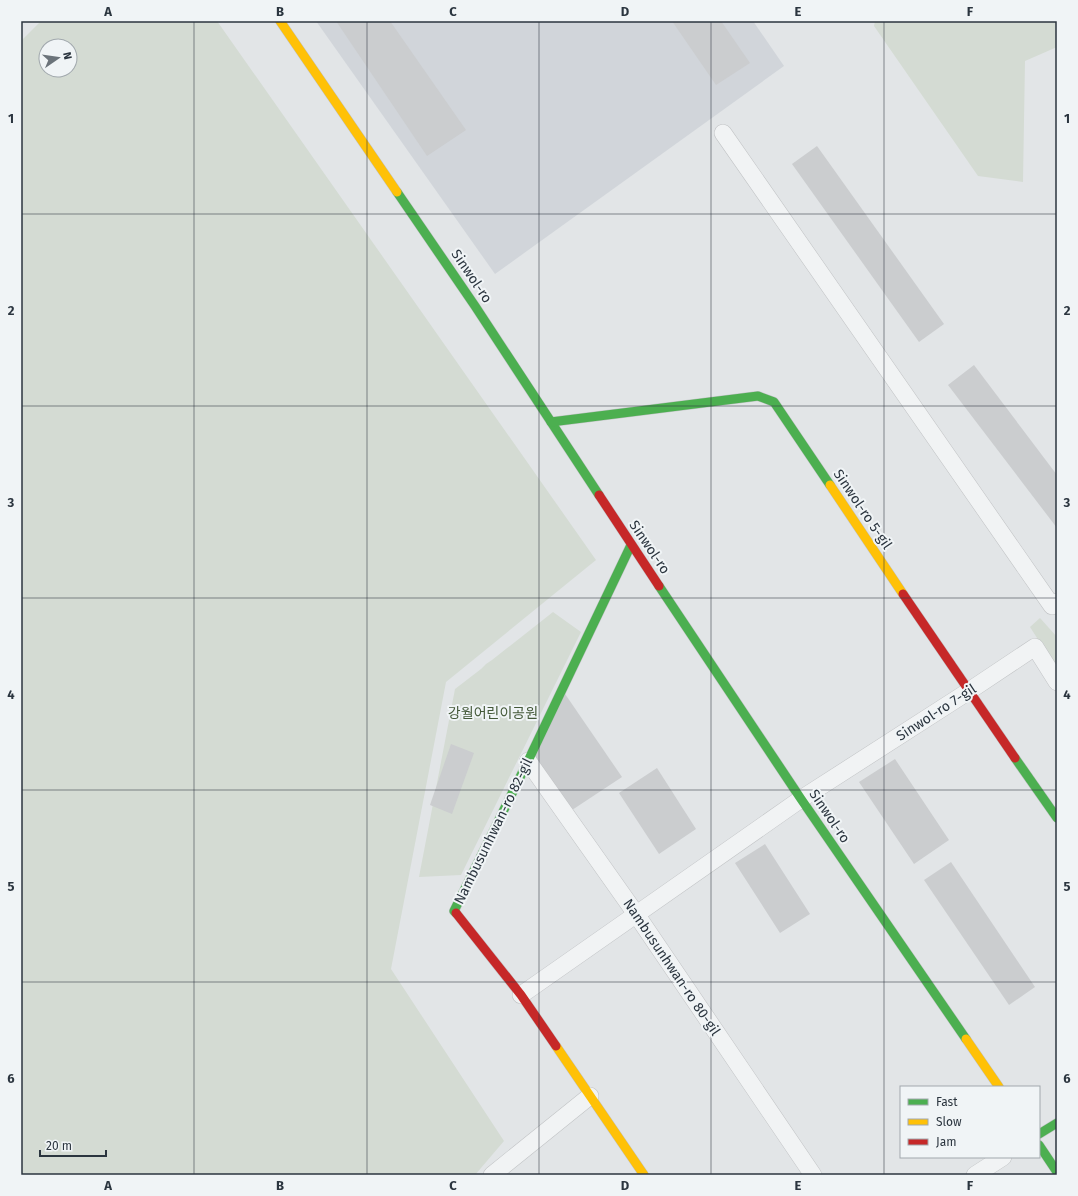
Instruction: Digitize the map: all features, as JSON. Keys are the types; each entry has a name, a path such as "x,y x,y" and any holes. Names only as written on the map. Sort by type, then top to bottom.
{"street":[{"name":"Sinwol-ro","path":"280,21 475,306 801,799 998,1086"},
{"path":"724,133 1052,606 1057,602"},
{"name":"Sinwol-ro 5-gil","path":"551,422 758,396 774,402 969,691 1057,818"},
{"name":"Nambusunhwan-ro 82-gil","path":"631,544 528,761 454,911 521,994 644,1175"},
{"name":"Sinwol-ro 7-gil","path":"521,994 801,799 1035,647 1057,682"},
{"name":"Nambusunhwan-ro 80-gil","path":"528,761 636,914 813,1175"},
{"path":"492,1175 590,1096"},
{"path":"1040,1133 1057,1123"},
{"path":"1040,1146 1057,1172"},
{"path":"975,1175 1001,1158"}],"shaded area":[{"path":"316,21 753,21 784,66 495,274"}],"green space":[{"path":"41,21 217,21 596,560 446,682 391,969 504,1141 475,1175 21,1175 21,41"},
{"path":"875,21 1057,21 1057,47 1025,61 1023,182 978,176 874,26"},
{"name":"강월어린이공원","path":"553,612 581,632 461,875 419,877 455,689"},
{"path":"1040,618 1057,637 1057,669 1030,627"}],"building":[{"path":"336,21 390,21 466,130 427,156"},
{"path":"672,21 721,21 750,63 716,85"},
{"path":"817,146 944,324 919,342 792,164"},
{"path":"974,365 1057,475 1057,528 948,385"},
{"path":"563,691 622,777 566,814 529,761"},
{"path":"451,744 474,753 452,814 430,805"},
{"path":"895,759 949,840 914,864 859,782"},
{"path":"657,768 696,829 659,854 619,793"},
{"path":"765,844 810,914 780,933 735,863"},
{"path":"951,862 1035,987 1009,1005 924,880"}],"traffic: fast":[{"path":"397,192 475,306 599,495"},
{"path":"551,422 758,396 774,402 830,485"},
{"path":"456,913 454,911 528,761 631,545"},
{"path":"659,586 801,799 966,1039"},
{"path":"1015,758 1057,818"},
{"path":"1040,1133 1057,1123"},
{"path":"1040,1146 1057,1172"}],"traffic: slow":[{"path":"280,21 397,192"},
{"path":"830,485 903,594"},
{"path":"966,1039 998,1086"},
{"path":"556,1046 644,1175"}],"traffic: jam":[{"path":"599,495 659,586"},
{"path":"903,594 1015,758"},
{"path":"456,913 521,995 556,1046"}]}
